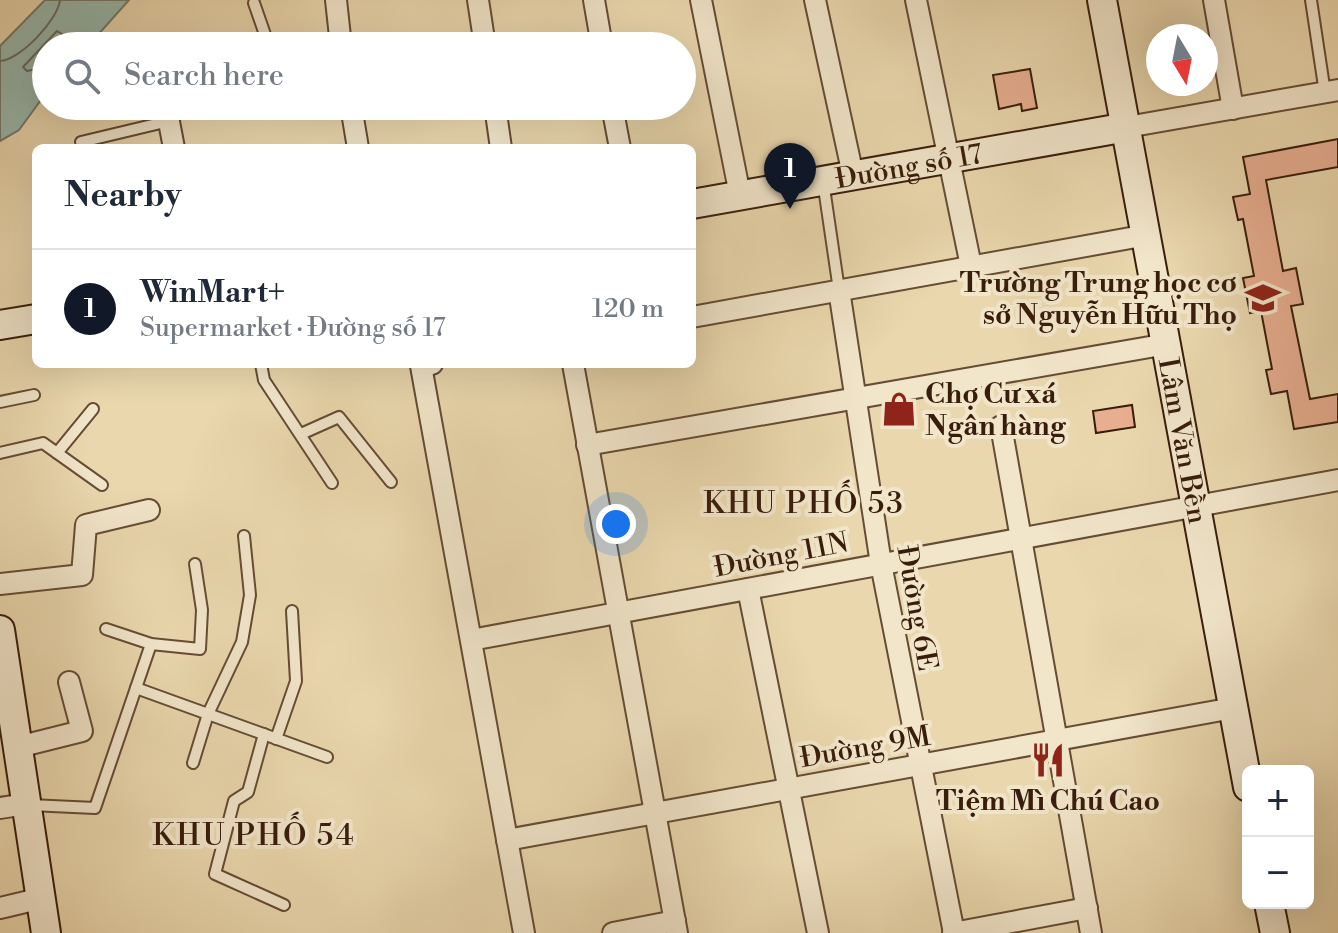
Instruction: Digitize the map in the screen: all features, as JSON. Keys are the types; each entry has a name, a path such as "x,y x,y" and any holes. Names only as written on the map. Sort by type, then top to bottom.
{"street":[{"path":"336,0 339,32"},
{"path":"478,0 483,32"},
{"path":"594,0 600,32"},
{"path":"701,0 740,195"},
{"path":"815,0 853,175"},
{"path":"916,0 971,266"},
{"name":"Lâm Văn Bền","path":"1102,0 1244,765"},
{"path":"1214,0 1233,109"},
{"path":"1127,127 1331,92"},
{"path":"169,120 173,144"},
{"path":"353,120 357,144"},
{"path":"497,120 500,144"},
{"path":"615,120 619,144"},
{"name":"Đường số 17","path":"696,203 1127,127"},
{"path":"696,316 1147,235"},
{"name":"Đường 6E","path":"839,290 881,564 954,933"},
{"path":"0,325 32,320"},
{"path":"587,445 1167,344"},
{"path":"425,368 524,933"},
{"path":"574,368 676,927 613,933"},
{"path":"1001,426 1091,933"},
{"name":"Đường 11N","path":"471,640 1338,480"},
{"path":"0,584 82,575 86,525 149,510"},
{"path":"748,589 818,933"},
{"path":"0,636 14,747 13,806 46,933"},
{"path":"14,747 82,731 69,682"},
{"name":"Đường 9M","path":"507,840 1233,708"},
{"path":"0,908 38,899"},
{"path":"954,933 1087,908"},
{"path":"1270,909 1275,933"}],"lane":[{"path":"1311,0 1331,92"},
{"path":"254,3 264,32"},
{"path":"81,142 147,120"},
{"path":"823,180 839,290"},
{"path":"262,368 264,380 332,483"},
{"path":"0,402 34,395"},
{"path":"57,453 93,409"},
{"path":"301,434 339,417 391,482"},
{"path":"0,453 43,443 102,485"},
{"path":"193,763 208,714 242,642 250,595 244,536"},
{"path":"106,629 151,644 200,649 202,610 195,564"},
{"path":"276,739 296,681 292,611"},
{"path":"13,806 95,808 151,644"},
{"path":"136,688 327,757"},
{"path":"264,734 248,792 234,801 215,874 284,905"}],"water":[{"path":"45,0 129,0 100,32 32,32 32,112 19,130 0,141 0,46"}],"building":[{"path":"1030,69 1037,108 1022,111 1021,104 999,109 993,75"},
{"name":"Trường Trung học cơ sở Nguyễn Hữu Thọ","path":"1338,139 1338,167 1266,180 1283,271 1296,268 1303,304 1291,306 1310,399 1338,394 1338,422 1294,429 1287,391 1271,394 1266,370 1272,369 1261,311 1250,313 1243,278 1254,276 1243,219 1238,220 1233,197 1250,194 1243,157"},
{"path":"1132,405 1135,427 1096,433 1093,411"}],"place":[{"name":"WinMart+","path":"790,209"},
{"name":"Trường Trung học cơ sở Nguyễn Hữu Thọ","path":"1263,298"},
{"name":"Chợ Cư xá Ngân hàng","path":"899,409"},
{"name":"Tiệm Mì Chú Cao","path":"1048,760"}],"district":[{"name":"KHU PHỐ 53","path":"804,503"},
{"name":"KHU PHỐ 54","path":"254,835"}]}
